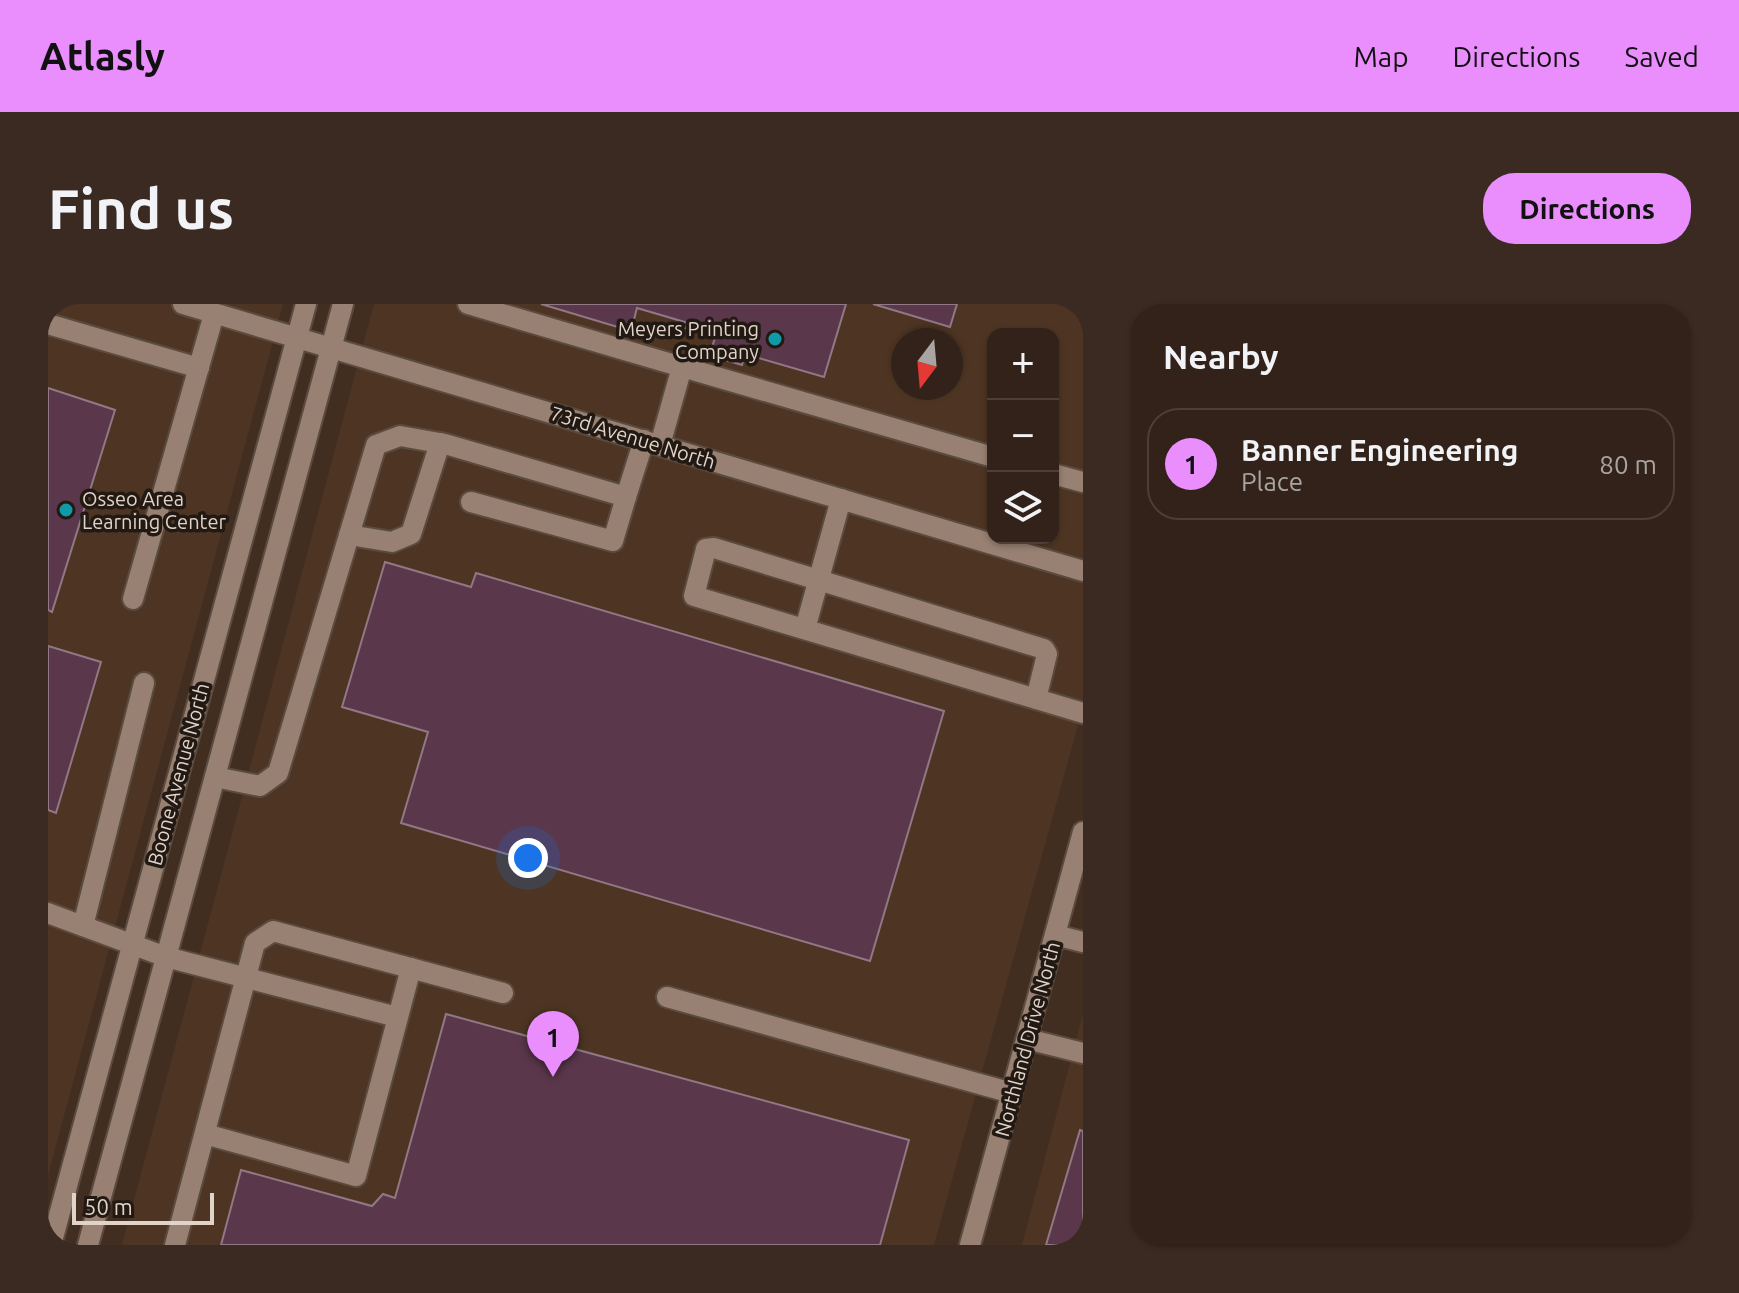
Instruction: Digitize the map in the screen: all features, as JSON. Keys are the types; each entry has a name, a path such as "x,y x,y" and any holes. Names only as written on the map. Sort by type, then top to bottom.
{"street":[{"name":"73rd Avenue North","path":"183,304 226,312 297,337 1083,571"},
{"name":"Boone Avenue North","path":"51,1245 306,304"},
{"name":"Boone Avenue North","path":"88,1245 343,304"},
{"path":"468,304 987,455"},
{"path":"133,599 199,368 226,312"},
{"path":"48,324 199,368"},
{"path":"471,502 613,541 626,497 682,367"},
{"path":"215,777 260,786 278,773 376,445 400,436 440,443 626,497"},
{"path":"349,535 392,542 411,534 440,443"},
{"path":"1059,476 1083,482"},
{"path":"805,629 841,499"},
{"path":"1036,699 1047,654 1044,649 714,548 706,549 694,596 805,629 1036,699 1083,713"},
{"path":"83,926 144,683"},
{"name":"Northland Drive North","path":"970,1245 1083,832"},
{"path":"48,913 166,957 397,1017"},
{"path":"175,1245 255,943 273,931 503,993"},
{"path":"1055,935 1083,942"},
{"path":"205,1134 356,1176 411,968"},
{"path":"667,997 1012,1093"},
{"path":"1027,1039 1083,1053"}],"shaded area":[{"path":"48,304 283,304 48,1175"},
{"path":"374,304 1083,304 1083,707 934,1245 122,1245"},
{"path":"1083,1014 1083,1245 1022,1245"}],"building":[{"name":"Meyers Printing Company","path":"541,304 846,304 824,377 745,354 742,365 705,354 707,346 712,347 717,332 701,327 700,332 686,328 688,323 637,308 631,331"},
{"path":"873,304 957,304 950,327"},
{"name":"Osseo Area Learning Center","path":"48,388 115,410 52,612 48,610"},
{"path":"385,562 471,587 476,573 944,711 870,961 401,823 428,732 342,707"},
{"path":"48,646 101,662 56,813 48,810"},
{"path":"446,1014 909,1140 880,1245 221,1245 241,1170 372,1206 383,1194 395,1198"},
{"path":"1080,1130 1083,1131 1083,1245 1046,1245"}],"place":[{"name":"Meyers Printing Company","path":"775,339"},
{"name":"Osseo Area Learning Center","path":"66,510"},
{"name":"Banner Engineering","path":"553,1077"}]}
